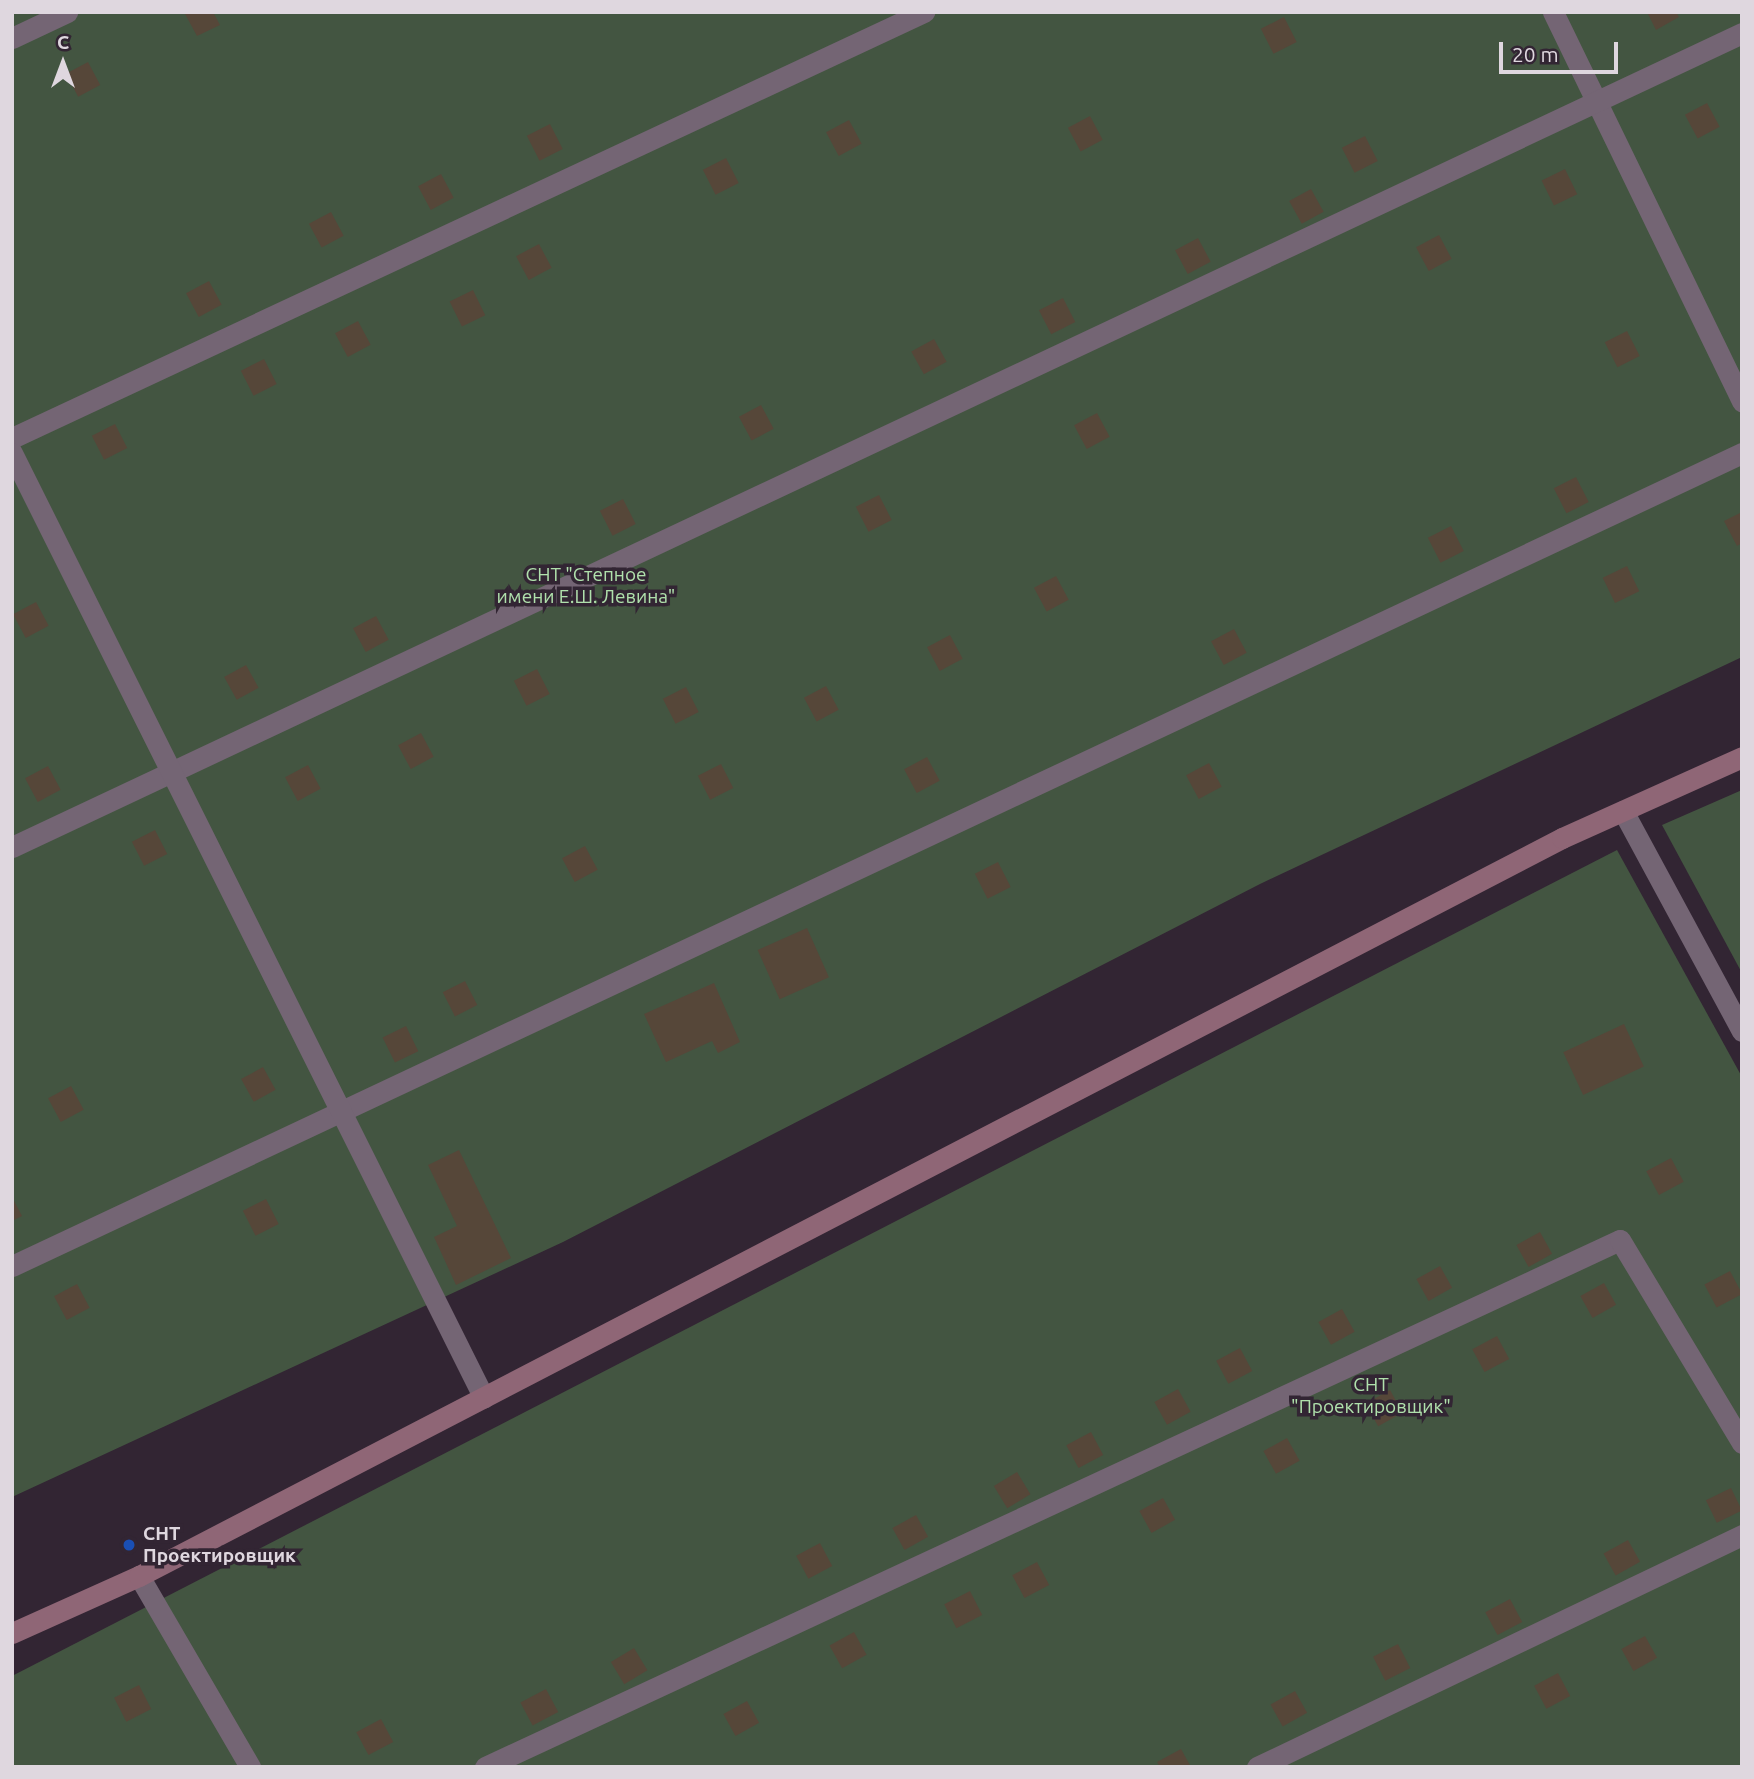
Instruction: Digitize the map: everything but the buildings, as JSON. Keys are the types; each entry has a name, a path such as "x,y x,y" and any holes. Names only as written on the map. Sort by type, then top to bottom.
{"street":[{"path":"12,38 68,12"},
{"path":"12,438 924,12"},
{"path":"1553,12 1742,402"},
{"path":"12,847 1742,33"},
{"path":"12,453 167,774 484,1398"},
{"path":"12,1266 1742,453"},
{"path":"12,1633 139,1576 1623,811 1742,757"},
{"path":"1623,811 1742,1031"},
{"path":"485,1767 1620,1240 1742,1443"},
{"path":"1257,1767 1742,1535"},
{"path":"139,1576 250,1767"}],"green space":[{"name":"СНТ \"Степное имени Е.Ш. Левина\"","path":"12,12 1742,12 1742,657 1260,884 563,1242 12,1497"},
{"path":"1742,790 1742,973 1662,825"},
{"name":"СНТ \"Проектировщик\"","path":"1617,850 1742,1077 1742,1767 12,1767 12,1676"}],"place":[{"name":"СНТ Проектировщик","path":"129,1545"}]}
